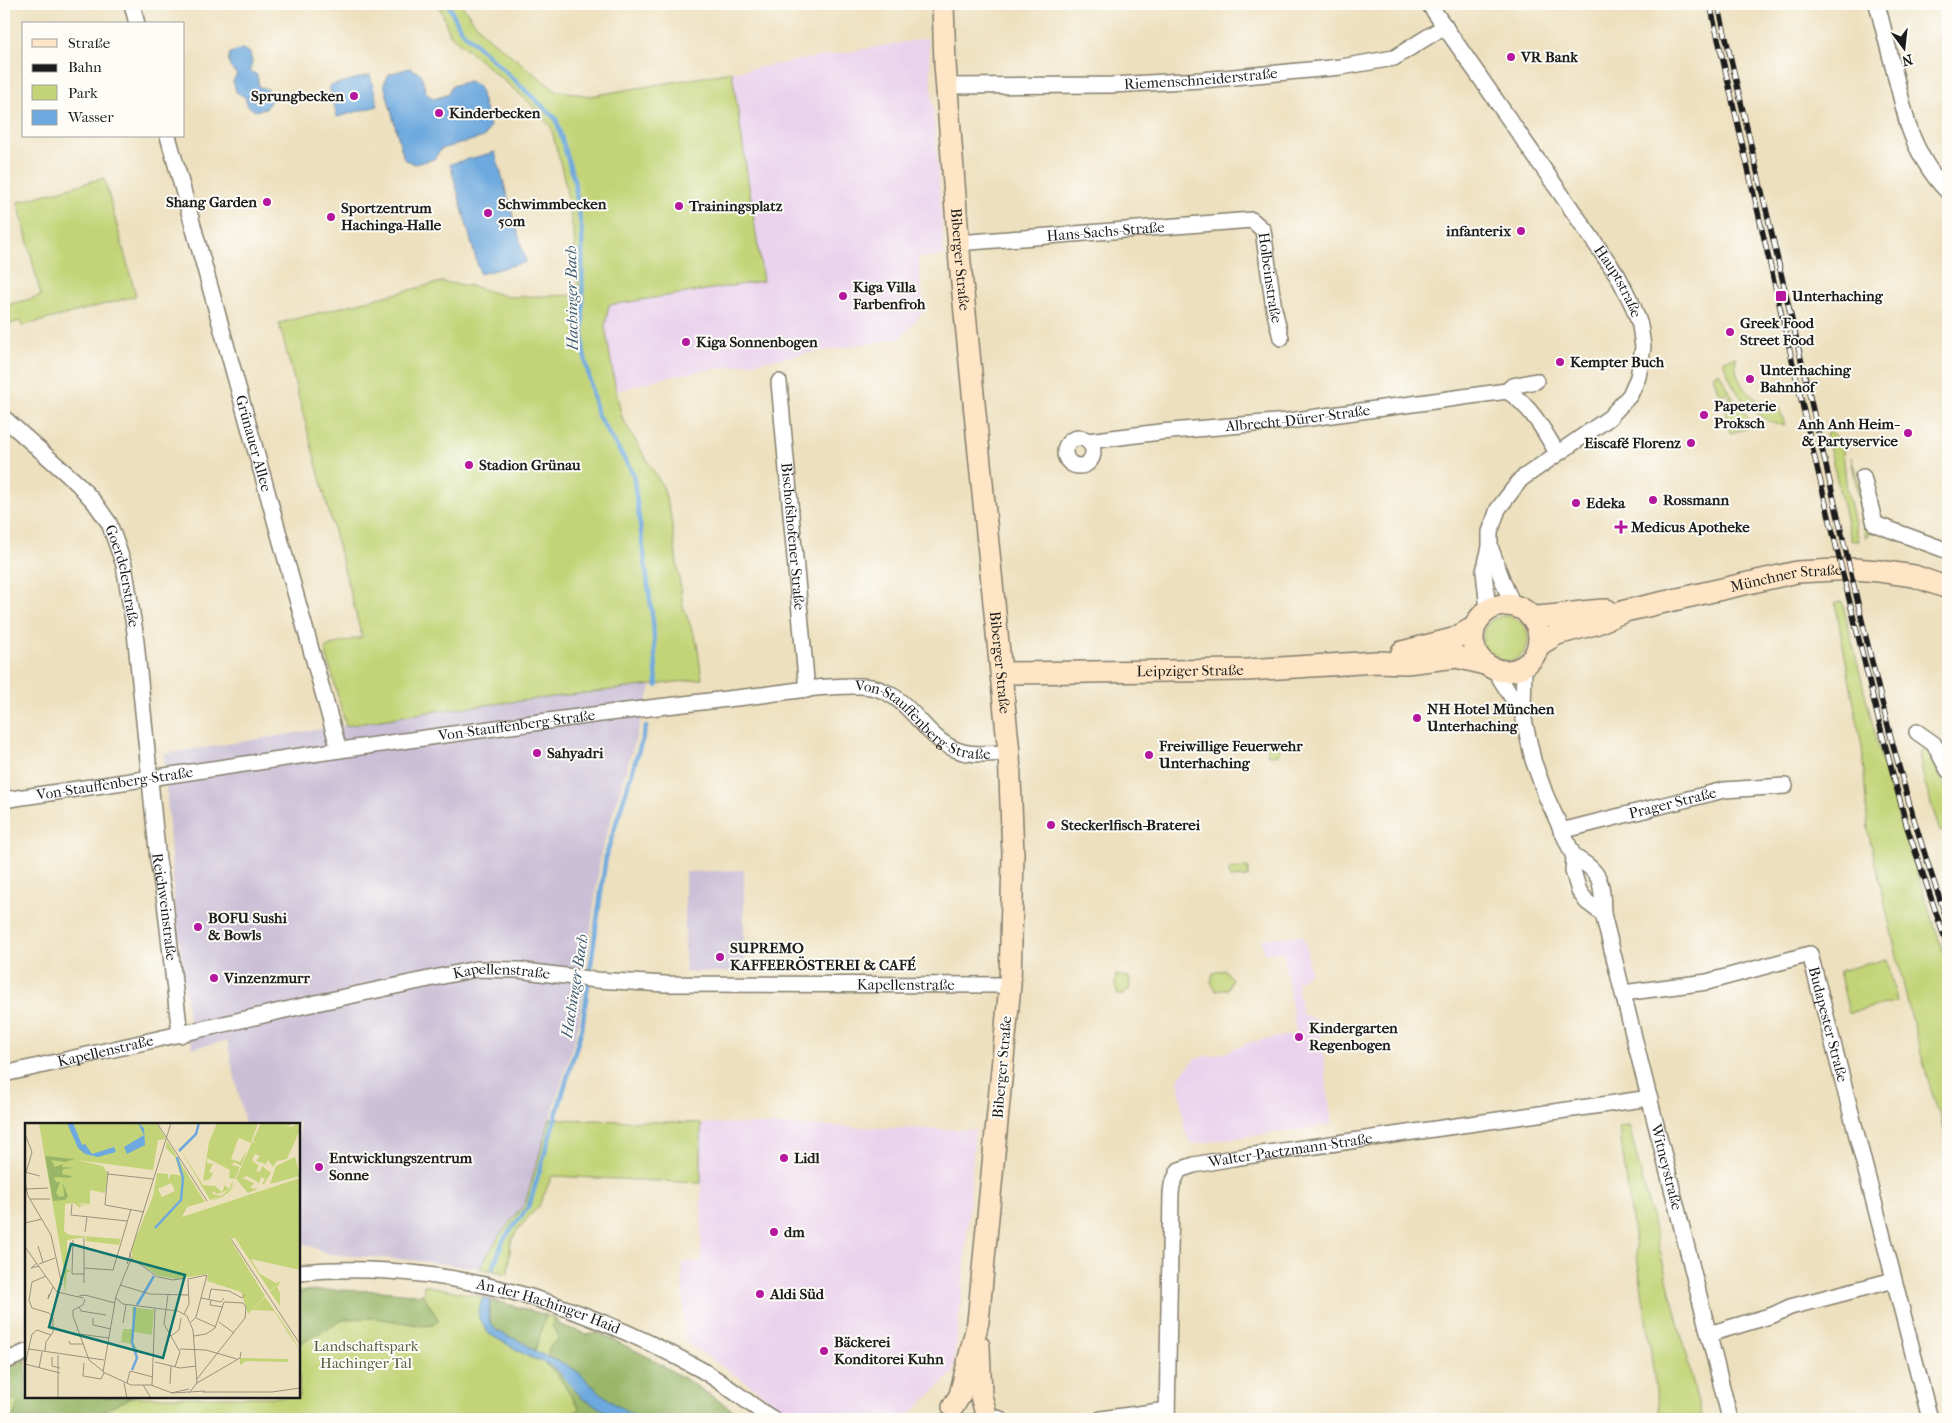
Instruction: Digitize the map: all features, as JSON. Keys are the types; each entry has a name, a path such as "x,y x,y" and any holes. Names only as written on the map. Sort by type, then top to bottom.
{"main road":[{"name":"Biberger Straße","path":"943,4 946,86 958,243 1010,753 1014,854 1010,985 978,1322 981,1396 993,1416"},
{"name":"Münchner Straße","path":"1539,645 1557,634 1594,624 1625,611 1797,572 1854,569 1880,570 1914,576 1948,588"},
{"path":"1514,605 1532,617 1537,626 1539,645 1531,660 1524,666 1504,671 1489,667 1478,657 1474,648 1473,628 1482,613 1494,606 1514,605"},
{"name":"Münchner Straße","path":"1532,617 1553,617 1591,610 1625,611"},
{"name":"Leipziger Straße","path":"1376,662 1404,651 1453,639 1473,628"},
{"name":"Leipziger Straße","path":"1002,673 1247,670 1376,662 1406,663 1457,657 1489,667"},
{"name":"Biberger Straße","path":"946,1413 960,1395 978,1322"},
{"path":"946,1413 964,1404 975,1405 993,1416"}],"street":[{"path":"132,4 136,22"},
{"name":"Hauptstraße","path":"1429,4 1618,276 1634,306 1643,342 1638,377 1630,394 1609,418 1521,479 1498,509 1490,532 1490,547 1484,571 1488,610"},
{"path":"1878,4 1908,126 1915,145 1927,167 1948,192"},
{"name":"Riemenschneiderstraße","path":"946,86 1112,85 1276,74 1394,58 1445,26"},
{"name":"Grünauer Allee","path":"169,138 338,750"},
{"name":"Hans-Sachs-Straße","path":"958,243 1252,220"},
{"name":"Holbeinstraße","path":"1252,220 1262,230 1274,309 1281,338"},
{"name":"Albrecht-Dürer-Straße","path":"1088,442 1160,432 1298,420 1507,391 1512,386 1536,381 1524,404"},
{"name":"Bischofshofener Straße","path":"779,382 807,690"},
{"path":"1507,391 1524,404 1539,423 1557,454"},
{"name":"Goerdelerstraße","path":"4,418 78,484 110,524 125,569 136,632 151,778"},
{"path":"1863,477 1876,524 1948,551"},
{"name":"Hauptstraße","path":"1490,547 1499,568 1505,590 1514,605"},
{"name":"Witneystraße","path":"1524,666 1523,716 1533,760 1561,831 1574,857 1573,871 1579,891 1587,902 1603,914"},
{"name":"Witneystraße","path":"1489,667 1523,716"},
{"name":"Von-Stauffenberg-Straße","path":"4,800 338,750 638,709 807,690 861,686 878,688 908,706 935,736 953,748 963,752 979,754 1010,753"},
{"path":"1917,732 1934,744 1948,770"},
{"name":"Reichweinstraße","path":"151,778 158,860 165,902 180,1035"},
{"name":"Prager Straße","path":"1561,831 1724,790 1785,786"},
{"name":"Witneystraße","path":"1574,857 1588,865 1597,875 1601,887 1603,914 1730,1419"},
{"name":"Budapester Straße","path":"1623,993 1708,982 1810,954 1930,1419"},
{"name":"Kapellenstraße","path":"4,1074 476,970 518,970 588,978 688,984 1010,985"},
{"name":"Walter-Paetzmann-Straße","path":"1167,1414 1171,1194 1172,1185 1179,1170 1194,1165 1232,1158 1650,1098"},
{"name":"An der Hachinger Haid","path":"300,1272 345,1269 422,1274 477,1282 505,1289 574,1311 614,1327 699,1368 773,1419"},
{"path":"1709,1334 1773,1316 1790,1307 1894,1280"},
{"path":"4,1362 25,1352"},
{"path":"1101,1419 1167,1414"}],"shaded area":[{"path":"928,38 944,255 918,258 924,311 901,338 662,378 616,391 605,326 608,305 763,281 732,72"},
{"path":"652,684 601,853 578,1027 525,1204 498,1237 480,1268 411,1260 327,1254 306,1244 300,1244 300,1123 245,1123 227,1041 192,1048 174,898 164,754 428,712"},
{"path":"744,870 744,972 685,972 685,872"},
{"name":"Kindergarten Regenbogen","path":"1299,935 1304,938 1306,944 1310,973 1297,983 1302,1014 1319,1021 1332,1125 1191,1144 1185,1132 1178,1078 1196,1058 1224,1053 1250,1042 1296,1034 1283,951 1264,954 1262,939"},
{"path":"701,1123 975,1130 964,1273 953,1373 906,1418 805,1419 783,1409 685,1342 682,1263 701,1262"}],"green space":[{"path":"439,4 461,4 483,33 555,90 590,96 732,72 763,281 609,305 605,326 622,418 663,487 670,511 683,606 697,643 702,679 428,712 346,726 325,649 331,645 362,637 279,323 441,282 471,286 509,297 578,295 574,236 565,182 551,127 529,102 450,35"},
{"path":"104,178 136,296 22,326 20,321 4,326 4,306 41,296 18,202"},
{"path":"1736,357 1736,367 1741,384 1753,397 1761,402 1779,407 1785,425 1773,423 1763,418 1753,411 1738,393 1723,360"},
{"path":"1719,372 1735,401 1748,417 1746,429 1730,433 1721,403 1727,402 1729,396 1726,393 1719,395 1713,375"},
{"path":"1831,431 1842,442 1847,490 1859,541 1851,540 1826,433"},
{"path":"1851,457 1872,528 1866,539"},
{"path":"1842,601 1883,766 1948,966 1948,1141 1927,1077 1908,1004 1868,831 1862,747 1835,603"},
{"path":"1505,616 1518,620 1524,626 1528,639 1524,652 1518,658 1505,662 1492,658 1486,652 1482,639 1486,626 1492,620"},
{"path":"1278,738 1279,754 1268,755 1266,739"},
{"path":"1927,749 1948,793 1948,828 1940,832 1924,781 1919,753"},
{"path":"1248,867 1248,877 1230,878 1229,869"},
{"path":"1887,959 1897,1001 1849,1013 1839,971"},
{"path":"1225,970 1232,979 1228,989 1216,991 1211,982 1213,973"},
{"path":"1116,975 1129,977 1129,991 1126,991 1124,995 1118,995 1115,986"},
{"path":"550,1119 701,1123 701,1183 552,1176 539,1206 518,1229 511,1241 508,1274 480,1268 498,1237 525,1204"},
{"path":"1629,1126 1702,1419 1660,1419 1619,1127"},
{"name":"Landschaftspark Hachinger Tal","path":"424,1285 474,1295 555,1318 560,1325 586,1334 599,1333 646,1356 746,1419 4,1419 4,1370 25,1398 300,1398 300,1291 379,1291 423,1295"},
{"path":"300,1291 379,1291 423,1295 439,1320 432,1325 424,1326 375,1318 345,1319 300,1343"},
{"path":"491,1300 546,1315 535,1351 494,1329 489,1313"},
{"path":"555,1318 560,1325 586,1334 599,1333 646,1356 746,1419 571,1419 574,1412 579,1409 558,1375 545,1364 549,1348 559,1337 552,1325"},
{"path":"25,1360 25,1398 131,1398 86,1419 12,1419 18,1404 15,1401 4,1401 4,1370"}],"water":[{"path":"242,49 250,53 252,63 250,71 257,75 259,87 268,89 271,100 266,108 255,111 247,105 245,97 236,92 233,81 237,74 229,65 229,57 230,53"},
{"name":"Kinderbecken","path":"410,68 421,74 426,93 434,99 447,95 452,86 469,81 479,87 490,127 484,137 441,149 434,159 415,164 404,159 384,84 389,74"},
{"name":"Sprungbecken","path":"370,75 378,106 337,117 329,86"},
{"name":"Schwimmbecken 50m","path":"495,152 526,262 480,274 450,164"},
{"path":"483,1297 491,1300 488,1314 490,1323 497,1331 524,1343 538,1353 565,1364 581,1374 613,1403 641,1419 620,1419 583,1399 558,1371 548,1364 529,1357 489,1334 479,1319 479,1308"}],"waterway":[{"name":"Hachinger Bach","path":"448,4 461,30 556,119 574,180 582,232 583,349 597,414 633,473 653,622 657,686"},
{"name":"Hachinger Bach","path":"493,1268 503,1240 529,1206 582,1028 606,856 646,727"}],"railway":[{"path":"1710,4 1814,455 1878,718 1907,827 1948,948"},
{"path":"1718,4 1885,713 1914,818 1948,922"}],"place":[{"name":"VR Bank","path":"1511,57"},
{"name":"Sprungbecken","path":"354,96"},
{"name":"Kinderbecken","path":"439,113"},
{"name":"Shang Garden","path":"267,202"},
{"name":"Trainingsplatz","path":"679,206"},
{"name":"Schwimmbecken 50m","path":"488,213"},
{"name":"Sportzentrum Hachinga-Halle","path":"331,217"},
{"name":"infanterix","path":"1521,231"},
{"name":"Kiga Villa Farbenfroh","path":"843,296"},
{"name":"Unterhaching","path":"1781,296"},
{"name":"Greek Food Street Food","path":"1730,332"},
{"name":"Kiga Sonnenbogen","path":"686,342"},
{"name":"Kempter Buch","path":"1560,362"},
{"name":"Unterhaching Bahnhof","path":"1750,379"},
{"name":"Papeterie Proksch","path":"1704,415"},
{"name":"Anh Anh Heim- & Partyservice","path":"1908,433"},
{"name":"Eiscafé Florenz","path":"1691,443"},
{"name":"Stadion Grünau","path":"469,465"},
{"name":"Rossmann","path":"1653,500"},
{"name":"Edeka","path":"1576,503"},
{"name":"Medicus Apotheke","path":"1621,527"},
{"name":"NH Hotel München Unterhaching","path":"1417,718"},
{"name":"Sahyadri","path":"537,753"},
{"name":"Freiwillige Feuerwehr Unterhaching","path":"1149,755"},
{"name":"Steckerlfisch-Braterei","path":"1051,825"},
{"name":"BOFU Sushi & Bowls","path":"198,927"},
{"name":"SUPREMO KAFFEERÖSTEREI & CAFÉ","path":"720,957"},
{"name":"Vinzenzmurr","path":"214,978"},
{"name":"Kindergarten Regenbogen","path":"1299,1037"},
{"name":"Lidl","path":"784,1158"},
{"name":"Entwicklungszentrum Sonne","path":"319,1167"},
{"name":"dm","path":"774,1232"},
{"name":"Aldi Süd","path":"760,1294"},
{"name":"Bäckerei Konditorei Kuhn","path":"824,1351"}]}
